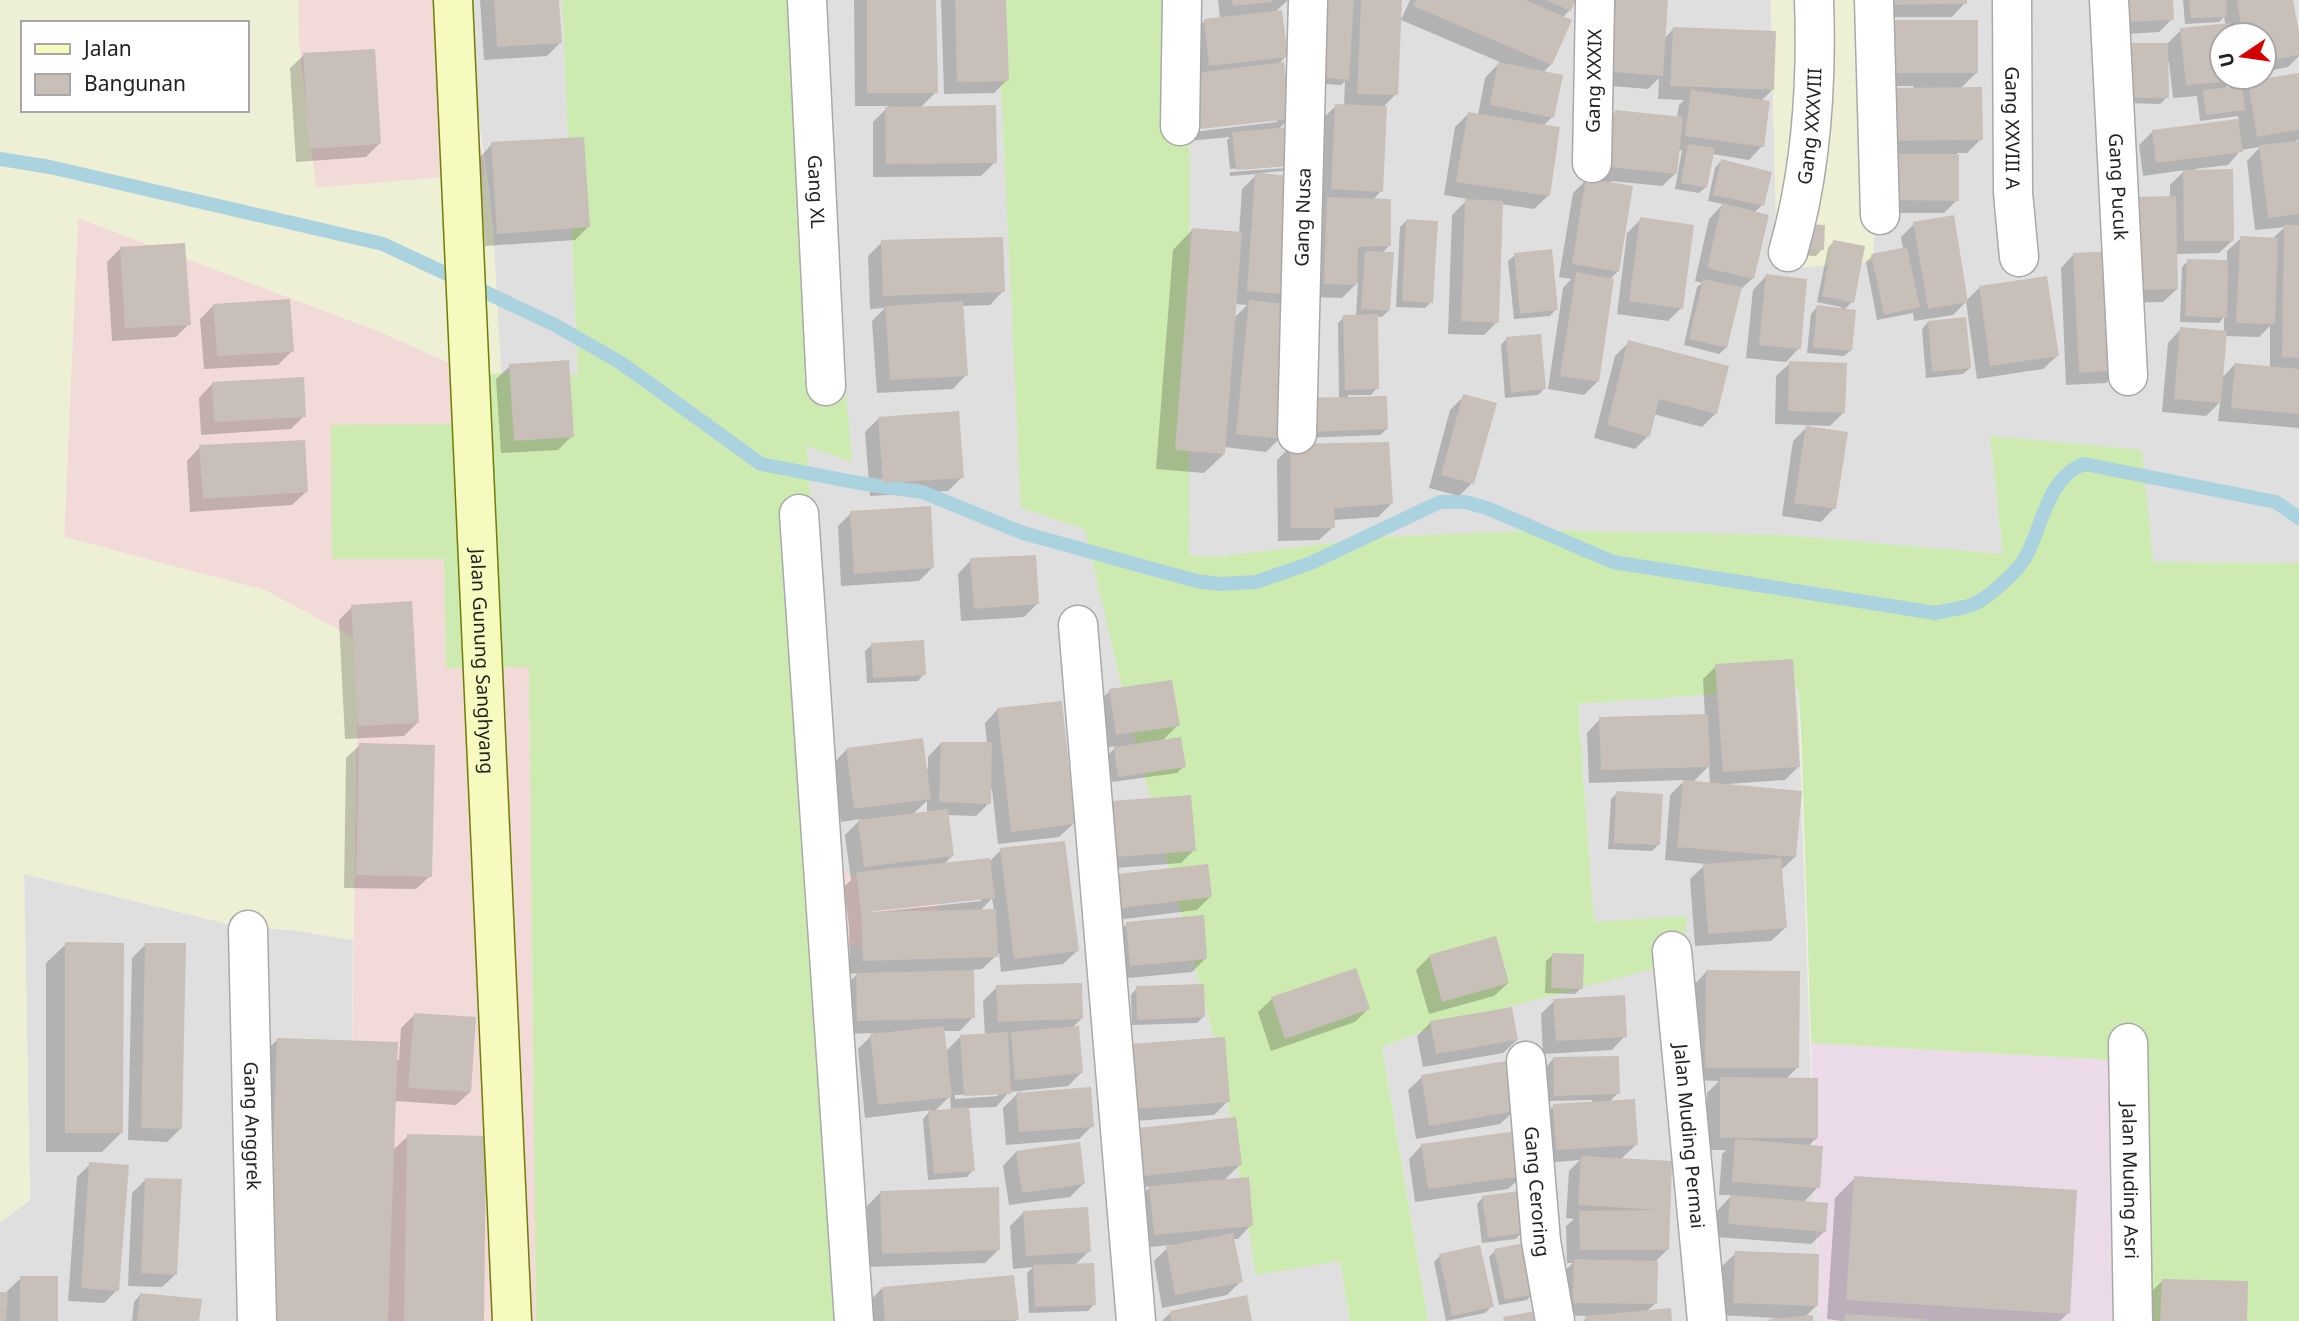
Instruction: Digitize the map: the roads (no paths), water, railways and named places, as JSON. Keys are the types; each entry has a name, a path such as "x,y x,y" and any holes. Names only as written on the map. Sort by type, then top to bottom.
{"main road":[{"name":"Jalan Gunung Sanghyang","path":"453,0 512,1321"}],"street":[{"name":"Gang XL","path":"807,0 826,386"},
{"path":"1180,126 1182,0"},
{"name":"Gang Nusa","path":"1297,434 1308,0"},
{"name":"Gang XXXIX","path":"1592,163 1595,0"},
{"name":"Gang XXXVIII","path":"1787,252 1800,211 1811,128 1814,0"},
{"path":"1874,0 1880,215"},
{"name":"Gang XXVIII A","path":"2012,0 2013,193 2019,257"},
{"name":"Gang Pucuk","path":"2109,0 2128,376"},
{"path":"799,514 855,1321"},
{"path":"1078,625 1136,1321"},
{"name":"Gang Anggrek","path":"248,930 257,1321"},
{"name":"Jalan Muding Permai","path":"1672,951 1707,1321"},
{"name":"Jalan Muding Asri","path":"2128,1042 2133,1321"},
{"name":"Gang Ceroring","path":"1526,1061 1541,1241 1555,1321"}],"waterway":[{"path":"0,159 50,167 383,244 555,325 621,363 761,464 922,492 1023,533 1196,581 1219,584 1256,582 1311,563 1440,502 1465,502 1487,508 1613,562 1935,613 1972,605 2009,577 2025,558 2053,492 2061,480 2084,464 2276,502 2299,518"}]}
